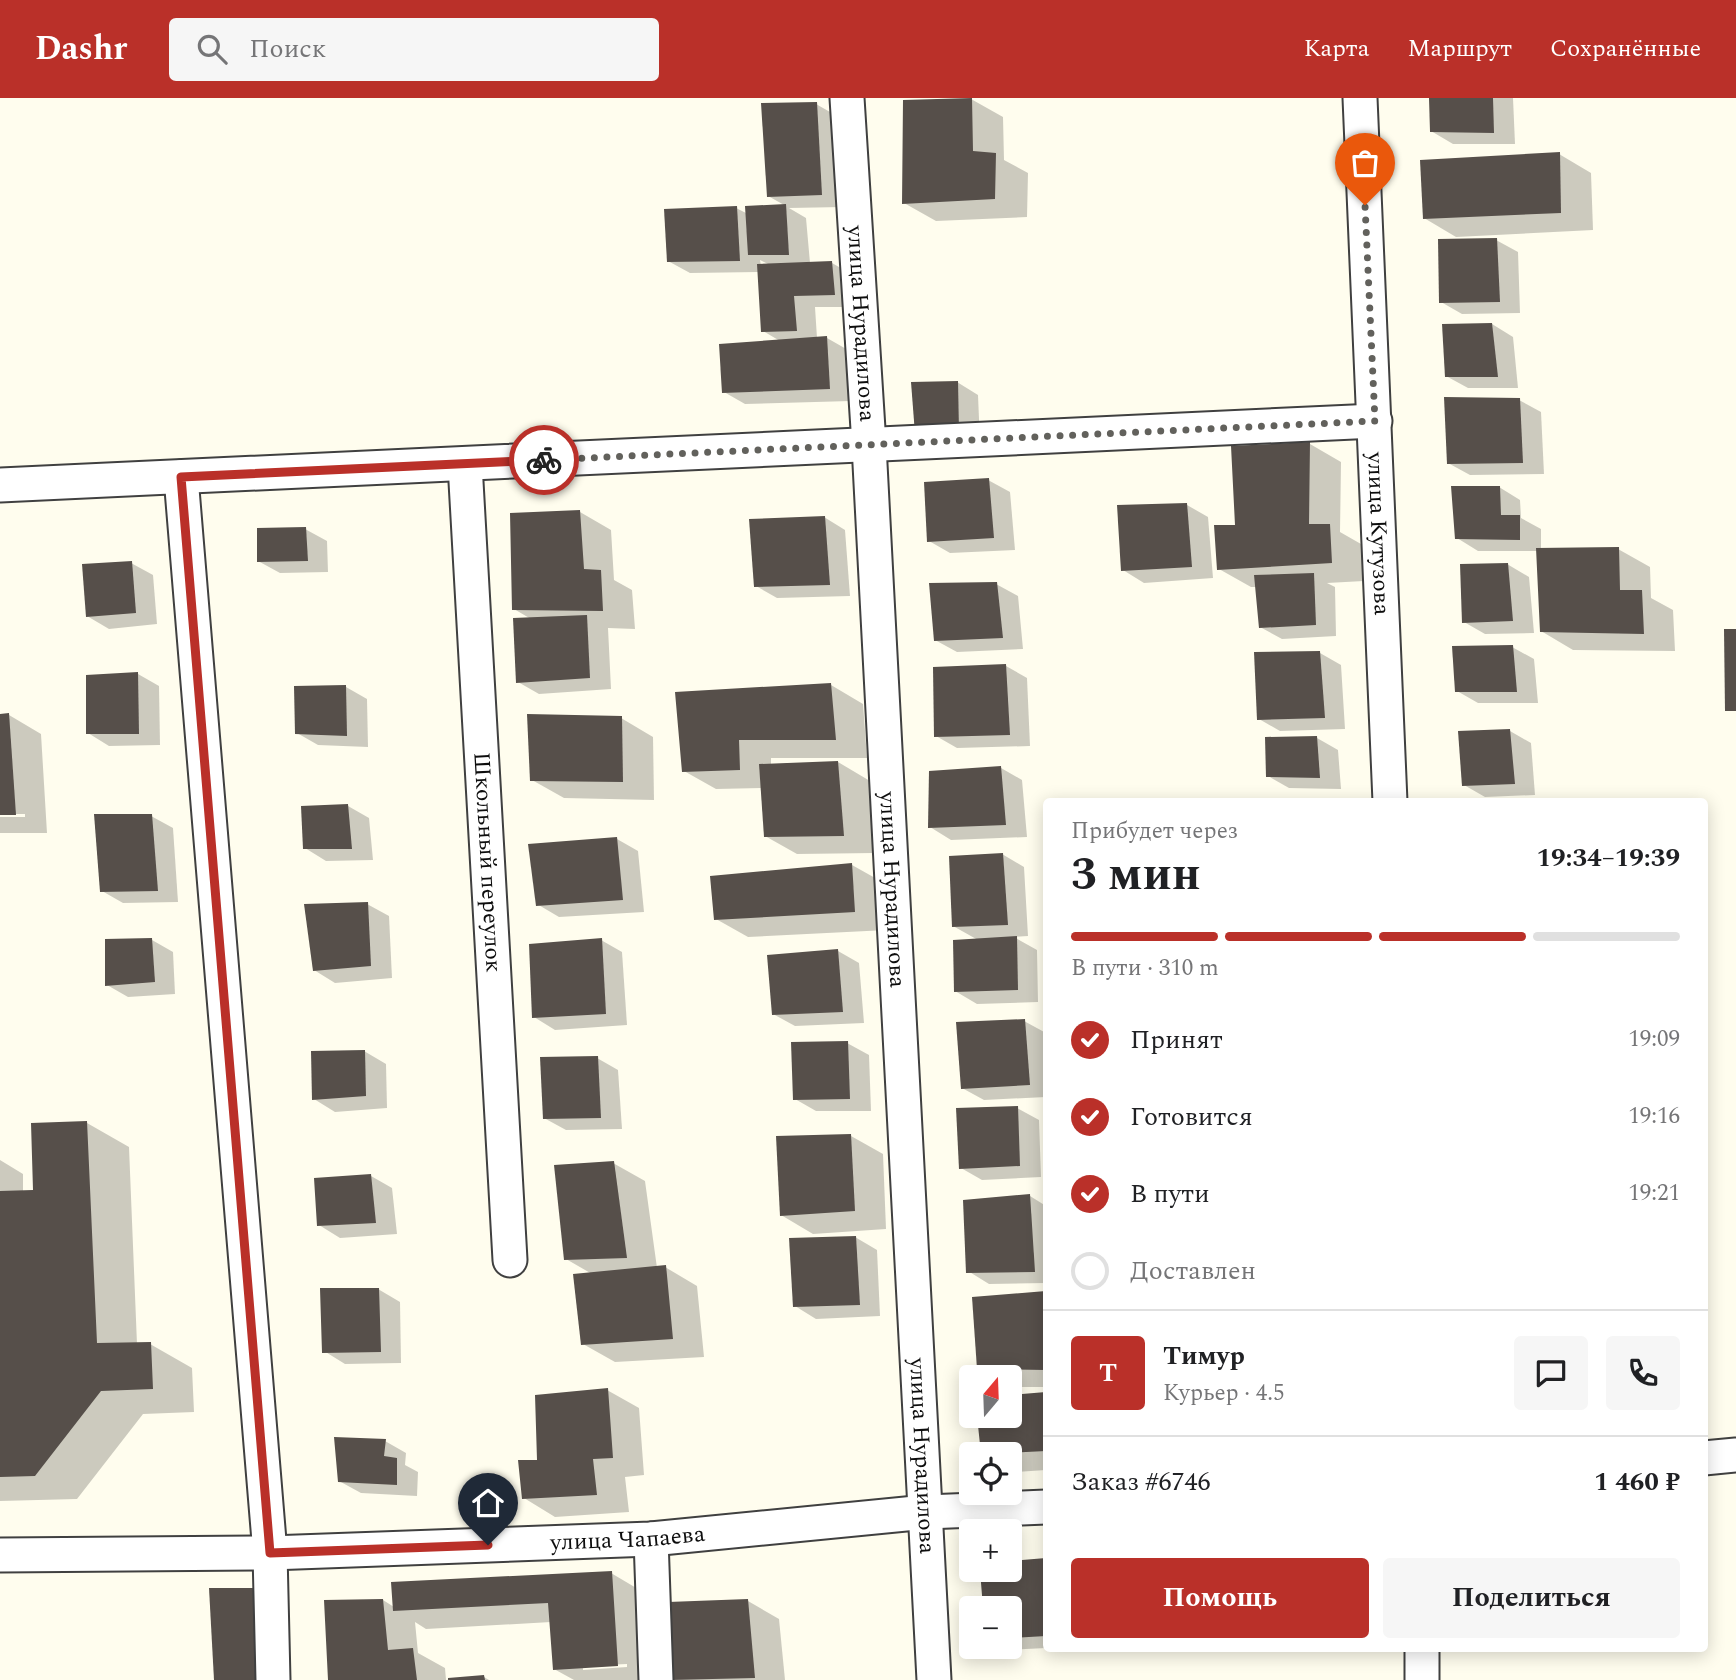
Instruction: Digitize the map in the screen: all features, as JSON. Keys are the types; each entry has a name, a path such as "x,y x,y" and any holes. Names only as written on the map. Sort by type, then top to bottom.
{"street":[{"name":"улица Нурадилова","path":"847,98 869,445 934,1680"},
{"name":"улица Кутузова","path":"1360,98 1391,798"},
{"path":"0,485 1375,421"},
{"name":"Школьный переулок","path":"465,464 510,1260"},
{"path":"181,477 270,1553 273,1680"},
{"path":"1708,1458 1736,1455"},
{"name":"улица Чапаева","path":"0,1555 270,1553 651,1539 926,1512 1043,1507"},
{"path":"651,1539 656,1680"},
{"path":"1422,1652 1422,1680"}],"building":[{"path":"972,98 973,151 996,153 995,199 902,204 903,100"},
{"path":"1429,98 1493,98 1494,133 1430,132"},
{"path":"817,102 822,195 767,197 761,103"},
{"path":"1560,152 1561,213 1423,219 1420,160"},
{"path":"786,204 789,255 748,255 745,206"},
{"path":"737,206 740,261 667,262 664,209"},
{"path":"1497,238 1500,302 1439,303 1438,239"},
{"path":"832,261 835,295 794,296 797,331 761,332 757,264"},
{"path":"1492,323 1498,377 1445,377 1442,324"},
{"path":"827,336 830,389 722,393 719,344"},
{"path":"958,381 959,432 915,434 911,382"},
{"path":"1444,397 1520,398 1523,463 1447,464"},
{"path":"1310,442 1309,524 1330,524 1332,563 1217,570 1214,525 1235,525 1231,446"},
{"path":"989,478 994,538 927,542 924,482"},
{"path":"1451,486 1500,486 1501,515 1520,515 1520,540 1455,539"},
{"path":"1187,503 1192,567 1121,571 1117,505"},
{"path":"580,510 584,569 601,570 603,611 512,610 510,513"},
{"path":"825,516 830,585 754,587 749,519"},
{"path":"306,527 308,561 257,562 257,528"},
{"path":"1619,547 1620,590 1642,590 1644,634 1540,632 1536,548"},
{"path":"132,561 136,613 86,617 82,564"},
{"path":"1508,563 1513,621 1462,623 1460,564"},
{"path":"1314,573 1316,625 1259,628 1254,575"},
{"path":"997,582 1003,638 934,641 929,583"},
{"path":"587,615 590,678 516,683 513,618"},
{"path":"1724,629 1736,629 1736,711 1725,711"},
{"path":"1513,645 1517,692 1455,692 1452,646"},
{"path":"1320,651 1325,718 1257,720 1254,652"},
{"path":"1006,664 1010,735 934,737 933,667"},
{"path":"138,672 139,734 86,734 86,675"},
{"path":"831,683 836,740 739,740 740,770 682,772 675,692"},
{"path":"346,685 347,736 295,734 294,686"},
{"path":"9,713 16,815 0,815 0,714"},
{"path":"527,714 622,716 623,782 530,781"},
{"path":"1510,729 1515,784 1462,786 1458,731"},
{"path":"1317,736 1320,778 1266,777 1265,737"},
{"path":"838,761 844,836 764,837 759,764"},
{"path":"1001,766 1006,825 928,828 929,771"},
{"path":"348,804 352,849 303,849 301,806"},
{"path":"94,814 152,814 158,891 100,892"},
{"path":"617,837 623,900 536,906 528,844"},
{"path":"1003,853 1008,925 952,927 949,856"},
{"path":"852,863 855,912 714,920 710,876"},
{"path":"368,902 371,966 313,971 304,904"},
{"path":"1017,936 1018,990 954,992 953,940"},
{"path":"152,938 155,982 105,986 105,939"},
{"path":"602,938 606,1014 532,1018 529,944"},
{"path":"838,949 843,1012 772,1015 767,955"},
{"path":"1025,1019 1030,1085 961,1089 956,1022"},
{"path":"848,1041 850,1099 793,1100 791,1042"},
{"path":"365,1050 366,1096 312,1100 311,1051"},
{"path":"598,1056 601,1118 543,1119 540,1057"},
{"path":"1018,1106 1020,1166 959,1169 956,1108"},
{"path":"87,1121 97,1343 151,1342 153,1389 101,1391 35,1476 0,1477 0,1191 33,1190 31,1123"},
{"path":"851,1134 855,1211 780,1216 776,1136"},
{"path":"614,1161 627,1258 564,1260 554,1165"},
{"path":"371,1174 376,1223 317,1226 314,1178"},
{"path":"1030,1194 1035,1272 966,1273 963,1200"},
{"path":"856,1236 860,1305 793,1307 789,1238"},
{"path":"666,1265 673,1339 581,1345 573,1274"},
{"path":"320,1288 379,1288 381,1352 322,1353"},
{"path":"1043,1291 1043,1370 1022,1370 1022,1365 977,1365 972,1297"},
{"path":"608,1388 613,1458 593,1459 597,1495 522,1499 518,1460 537,1460 535,1395"},
{"path":"1043,1392 1043,1451 1022,1452 1022,1442 980,1442 978,1428 1022,1428 1022,1394"},
{"path":"334,1437 386,1439 384,1456 397,1458 397,1485 338,1482"},
{"path":"1043,1558 1043,1636 1022,1637 1022,1596 982,1596 981,1582 1022,1582 1022,1560"},
{"path":"612,1571 618,1666 553,1670 548,1603 393,1611 391,1582"},
{"path":"209,1588 253,1588 256,1680 214,1680"},
{"path":"383,1599 388,1650 413,1648 417,1680 328,1680 324,1600"},
{"path":"748,1599 755,1678 670,1680 668,1602"},
{"path":"484,1675 485,1680 448,1680 448,1678"}],"way so far":[{"path":"544,460 1375,421 1365,205"}],"route":[{"path":"488,1545 270,1553 181,477 544,460"}]}
